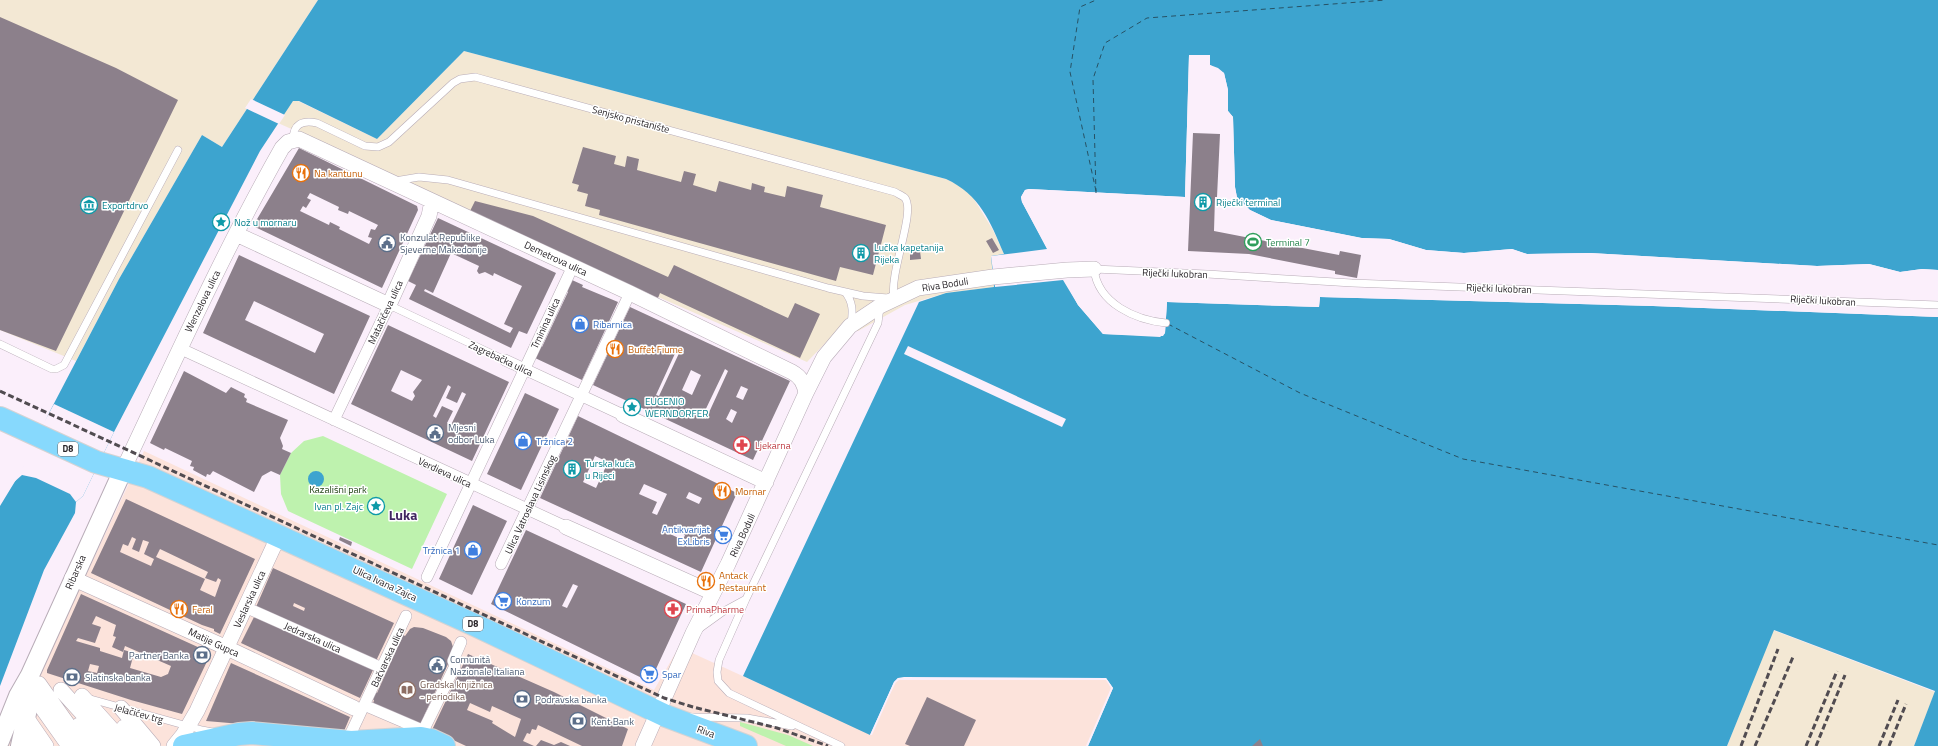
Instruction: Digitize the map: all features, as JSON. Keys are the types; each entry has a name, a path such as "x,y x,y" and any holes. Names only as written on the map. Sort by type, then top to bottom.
{"main road":[{"name":"Ulica Ivana Zajca","path":"0,418 99,463 148,477 279,535 484,629 662,714"},
{"name":"Riva","path":"662,714 746,746"},
{"path":"186,736 252,734 351,742 428,735"}],"street":[{"name":"Demetrova ulica","path":"293,141 304,141 630,292 798,375 802,381 806,393"},
{"name":"Wenzelova ulica","path":"123,470 179,348 236,234 282,148 293,141"},
{"name":"Matačićeva ulica","path":"334,420 389,305 429,216 432,201"},
{"name":"Zagrebačka ulica","path":"236,234 389,305"},
{"name":"Trninina ulica","path":"427,577 573,266"},
{"name":"Riječki lukobran","path":"1060,271 1094,270"},
{"name":"Riva Boduli","path":"643,746 662,714 694,633 728,564 806,393 824,357 850,326 889,301 918,288 930,285 1060,271"},
{"name":"Ulica Vatroslava Lisinskog","path":"501,564 630,292"},
{"name":"Verdieva ulica","path":"179,348 527,510 713,593"},
{"name":"Riva Boduli","path":"792,372 803,369 824,357"},
{"name":"Zagrebačka ulica","path":"505,360 766,482"},
{"name":"Ribarska","path":"0,741 18,696 35,703 72,578 123,470"},
{"name":"Veslarska ulica","path":"174,746 186,736 279,535"},
{"name":"Matije Gupca","path":"72,578 360,706"},
{"name":"Jedrarska ulica","path":"245,607 382,668"},
{"name":"Bačvarska ulica","path":"349,732 360,706 382,668 406,616"},
{"path":"360,706 428,735 455,666 453,661 461,642"},
{"path":"82,696 127,746"},
{"path":"35,703 46,746"},
{"path":"35,703 58,746"},
{"path":"35,703 70,746"},
{"path":"35,703 82,746"},
{"path":"35,703 96,746"},
{"path":"35,703 112,746"},
{"path":"102,703 140,746"},
{"path":"121,708 153,746"}],"lane":[{"name":"Senjsko pristanište","path":"293,141 297,126 302,122 308,121 365,146 378,147 389,142 453,83 460,79 475,77 895,192 905,198 908,205 909,217 893,277 889,301"},
{"path":"0,344 52,369 56,369 64,364 178,150"},
{"path":"391,182 419,177 448,180 845,292 889,301 746,599 719,660 716,672 718,681 730,693 841,746"},
{"path":"1094,270 1099,285 1117,305 1138,318 1166,323"},
{"name":"Riječki lukobran","path":"1094,270 1207,274 1352,283 1938,305"},
{"path":"845,292 850,299 852,306 850,326"},
{"name":"Zagrebačka ulica","path":"389,305 505,360"},
{"path":"694,633 724,611 746,599"},
{"name":"Jelačićev trg","path":"35,703 82,696 121,708 186,736"},
{"path":"662,714 747,718 808,730"}],"shaded area":[{"path":"0,0 318,0 222,147 202,135 119,279 76,361 0,330"},
{"path":"464,51 946,179 960,186 972,196 993,230 1004,254 991,256 995,287 946,293 905,305 858,331 842,326 807,362 482,220 394,175 278,123 293,101 296,100 377,139"},
{"path":"144,451 654,690 679,647 870,734 898,678 1106,678 1113,688 1088,746 6,746"},
{"path":"1773,630 1935,692 1914,746 1727,746"}],"green space":[{"name":"Kazališni park","path":"323,436 447,494 412,569 288,511 281,494 280,475 291,453 304,441"},
{"path":"740,722 788,735 813,746 786,746 740,726"}],"water":[{"path":"318,0 1938,0 1938,270 1922,269 1900,272 1869,264 1817,266 1590,253 1527,254 1512,249 1464,253 1426,250 1389,239 1362,238 1271,220 1250,210 1237,198 1235,187 1233,117 1228,111 1228,90 1224,73 1210,65 1210,55 1189,55 1185,197 1029,189 1025,190 1021,197 1022,202 1078,305 1103,334 1163,336 1165,333 1167,302 1319,307 1320,297 1653,306 1938,317 1938,746 1914,746 1935,691 1774,630 1727,746 1088,746 1113,688 1106,678 898,678 894,682 870,735 743,676 919,302 946,293 994,287 991,256 1004,254 999,242 976,201 958,185 946,179 464,51 377,139 299,101 293,101 260,151 114,432 83,496 76,502 75,513 44,570 0,686 0,506 25,465 49,413 119,279 202,135 222,147"},
{"path":"313,471 319,471 324,476 322,485 319,487 313,487 308,482 308,476"}],"pier":[{"path":"1189,55 1210,55 1210,65 1218,68 1224,73 1228,90 1228,111 1233,117 1235,187 1237,197 1250,210 1271,220 1361,238 1389,239 1426,250 1464,253 1512,249 1527,254 1590,253 1817,266 1869,264 1900,272 1922,269 1938,270 1938,272 1922,271 1899,274 1868,266 1817,268 1590,255 1526,256 1512,251 1464,255 1426,252 1388,241 1361,240 1270,222 1249,212 1236,198 1233,187 1231,117 1226,112 1226,90 1222,74 1208,66 1208,57 1191,57 1186,198 1029,191 1024,195 1024,201 1048,247 1058,247 1065,279 1079,304 1104,332 1162,334 1166,300 1317,305 1318,296 1320,295 1653,304 1938,315 1938,317 1653,306 1320,297 1319,307 1167,302 1165,333 1160,337 1103,334 1078,305 1063,280 995,287 991,256 1047,249 1022,202 1021,197 1025,190 1185,197"},
{"path":"251,99 285,115 279,124 245,108"},
{"path":"908,346 1066,419 1062,427 904,354"},
{"path":"54,404 114,432 83,496 76,502 70,494 36,478 22,475 13,483 24,465 37,435"},
{"path":"898,678 1106,678 1113,688 1088,746 1086,746 1111,688 1106,680 899,680 895,683 872,735 870,735 894,682"}],"building":[{"path":"0,17 116,68 178,100 56,351 0,330"},
{"name":"Riječki terminal","path":"1193,133 1220,134 1214,231 1339,255 1340,251 1361,255 1357,278 1335,274 1335,271 1249,254 1188,251"},
{"path":"583,147 616,156 614,164 625,167 627,156 639,159 637,170 681,182 684,171 696,174 693,185 716,192 719,181 751,190 752,183 765,187 764,192 785,197 787,186 823,195 820,207 886,225 873,275 840,267 836,281 599,215 600,210 585,206 588,194 577,191 579,185 572,183"},
{"path":"299,148 417,206 418,210 382,288 253,226","holes":["310,193 339,207 338,210 348,214 349,211 378,225 375,230 371,229 368,237 372,238 369,244 339,229 340,227 330,222 329,225 300,211 303,206 306,208 311,200 307,198"]},
{"path":"475,201 533,216 668,277 674,265 788,318 795,303 820,314 800,358 660,293 658,298 470,211"},
{"path":"438,218 556,273 527,334 519,331 511,348 409,299 416,285 408,281","holes":["451,253 479,266 477,271 479,274 485,272 493,276 494,273 522,286 504,324 513,328 510,333 424,291 425,289 433,293"]},
{"path":"992,238 999,250 993,253 986,241"},
{"path":"910,251 920,251 921,259 910,260"},
{"path":"239,255 370,316 334,394 203,333","holes":["254,301 324,334 315,353 245,320"]},
{"name":"Ribarnica","path":"572,280 583,285 582,287 618,302 582,380 535,358 541,346 542,347 568,292 567,291"},
{"path":"630,307 790,381 753,460 593,385","holes":["678,347 681,349 659,396 656,395","725,369 728,371 706,419 702,417","691,370 701,375 692,395 682,390","741,386 748,389 743,400 736,397","731,409 737,412 732,423 726,419"]},
{"path":"388,325 509,382 472,461 351,404","holes":["401,370 422,380 413,392 415,396 412,401 391,391","448,385 451,387 446,398 457,403 462,392 466,394 451,425 447,423 453,411 442,406 436,418 433,416"]},
{"path":"184,371 226,393 231,387 245,394 244,397 247,399 246,402 288,420 280,438 283,446 282,449 291,453 280,475 271,471 262,476 254,492 213,471 210,475 207,474 206,477 193,470 194,467 190,466 192,461 165,448 164,450 150,443"},
{"name":"Tržnica 2","path":"525,393 559,409 521,490 487,474"},
{"path":"578,416 737,493 701,572 540,498","holes":["595,456 608,462 596,488 583,482","644,484 667,494 657,515 652,513 657,502 639,494","689,492 702,498 699,504 686,498","672,528 685,535 683,540 670,534"]},
{"path":"126,499 255,559 220,634 214,631 214,629 202,625 91,573","holes":["132,537 136,539 132,549 139,552 143,540 149,542 144,554 154,559 151,566 120,552 123,544 128,546","160,549 208,572 205,578 216,582 218,578 221,580 215,597 200,590 205,579 156,557"]},
{"name":"Tržnica 1","path":"473,505 507,521 472,595 439,579"},
{"path":"526,530 686,604 650,682 491,604","holes":["573,584 578,586 567,608 562,606"]},
{"path":"340,537 352,542 351,546 339,540"},
{"path":"273,568 394,623 376,661 256,607","holes":["294,603 305,608 304,611 293,606"]},
{"path":"81,594 211,653 182,714 131,700 47,673","holes":["96,616 116,625 113,636 116,637 112,647 123,652 125,646 171,666 168,674 161,677 130,668 134,653 124,650 122,658 100,651 100,648 76,641 78,638 95,643 101,627 92,624","90,664 99,666 97,673 88,671"]},
{"path":"255,615 373,670 360,698 241,643"},
{"path":"414,627 423,628 446,637 451,641 453,647 449,664 424,716 426,717 423,724 419,724 373,704 374,700 372,699 375,692 377,693 403,635 405,636 410,629"},
{"path":"468,654 554,692 628,729 622,746 582,746 538,725 536,730 532,729 530,734 527,733 523,741 534,746 466,746 432,730","holes":["470,703 490,712 492,706 521,719 515,737 492,723 493,721 467,710"]},
{"path":"231,663 350,717 344,731 206,721"},
{"path":"927,697 976,720 964,746 910,746 905,744"},
{"path":"1260,739 1263,746 1252,746"},
{"path":"541,740 554,745 561,742 570,746 536,746"}],"ferry route":[{"path":"1096,0 1080,7 1070,72 1096,191"},
{"path":"1096,193 1093,79 1105,43 1147,18 1386,0"},
{"path":"1168,324 1300,393 1463,459 1938,545"}],"railway":[{"path":"0,391 664,698 693,707 777,728 828,746"},
{"path":"1741,746 1778,649"},
{"path":"1755,746 1793,657"},
{"path":"1806,746 1837,671"},
{"path":"1816,746 1845,675"},
{"path":"1879,746 1898,700"},
{"path":"1889,746 1906,704"}],"place":[{"name":"Na kantunu","path":"301,173"},
{"name":"Riječki terminal","path":"1203,202"},
{"name":"Exportdrvo","path":"89,205"},
{"name":"Nož u mornaru","path":"221,222"},
{"name":"Terminal 7","path":"1253,242"},
{"name":"Konzulat Republike Sjeverne Makedonije","path":"387,243"},
{"name":"Lučka kapetanija Rijeka","path":"861,253"},
{"name":"Ribarnica","path":"580,324"},
{"name":"Buffet Fiume","path":"615,349"},
{"name":"EUGENIO WERNDORFER","path":"632,407"},
{"name":"Mjesni odbor Luka","path":"435,433"},
{"name":"Tržnica 2","path":"523,441"},
{"name":"Ljekarna","path":"742,445"},
{"name":"Turska kuća u Rijeci","path":"572,469"},
{"name":"Mornar","path":"722,491"},
{"name":"Ivan pl. Zajc","path":"376,506"},
{"name":"Antikvarijat ExLibris","path":"723,535"},
{"name":"Tržnica 1","path":"473,550"},
{"name":"Antack Restaurant","path":"706,581"},
{"name":"Konzum","path":"503,601"},
{"name":"Feral","path":"179,609"},
{"name":"PrimaPharme","path":"673,609"},
{"name":"Partner Banka","path":"202,655"},
{"name":"Comunità Nazionale Italiana","path":"437,665"},
{"name":"Spar","path":"649,674"},
{"name":"Slatinska banka","path":"72,677"},
{"name":"Gradska knjižnica - periodika","path":"407,690"},
{"name":"Podravska banka","path":"522,699"},
{"name":"Kent Bank","path":"578,721"}],"district":[{"name":"Luka","path":"403,515"}]}
